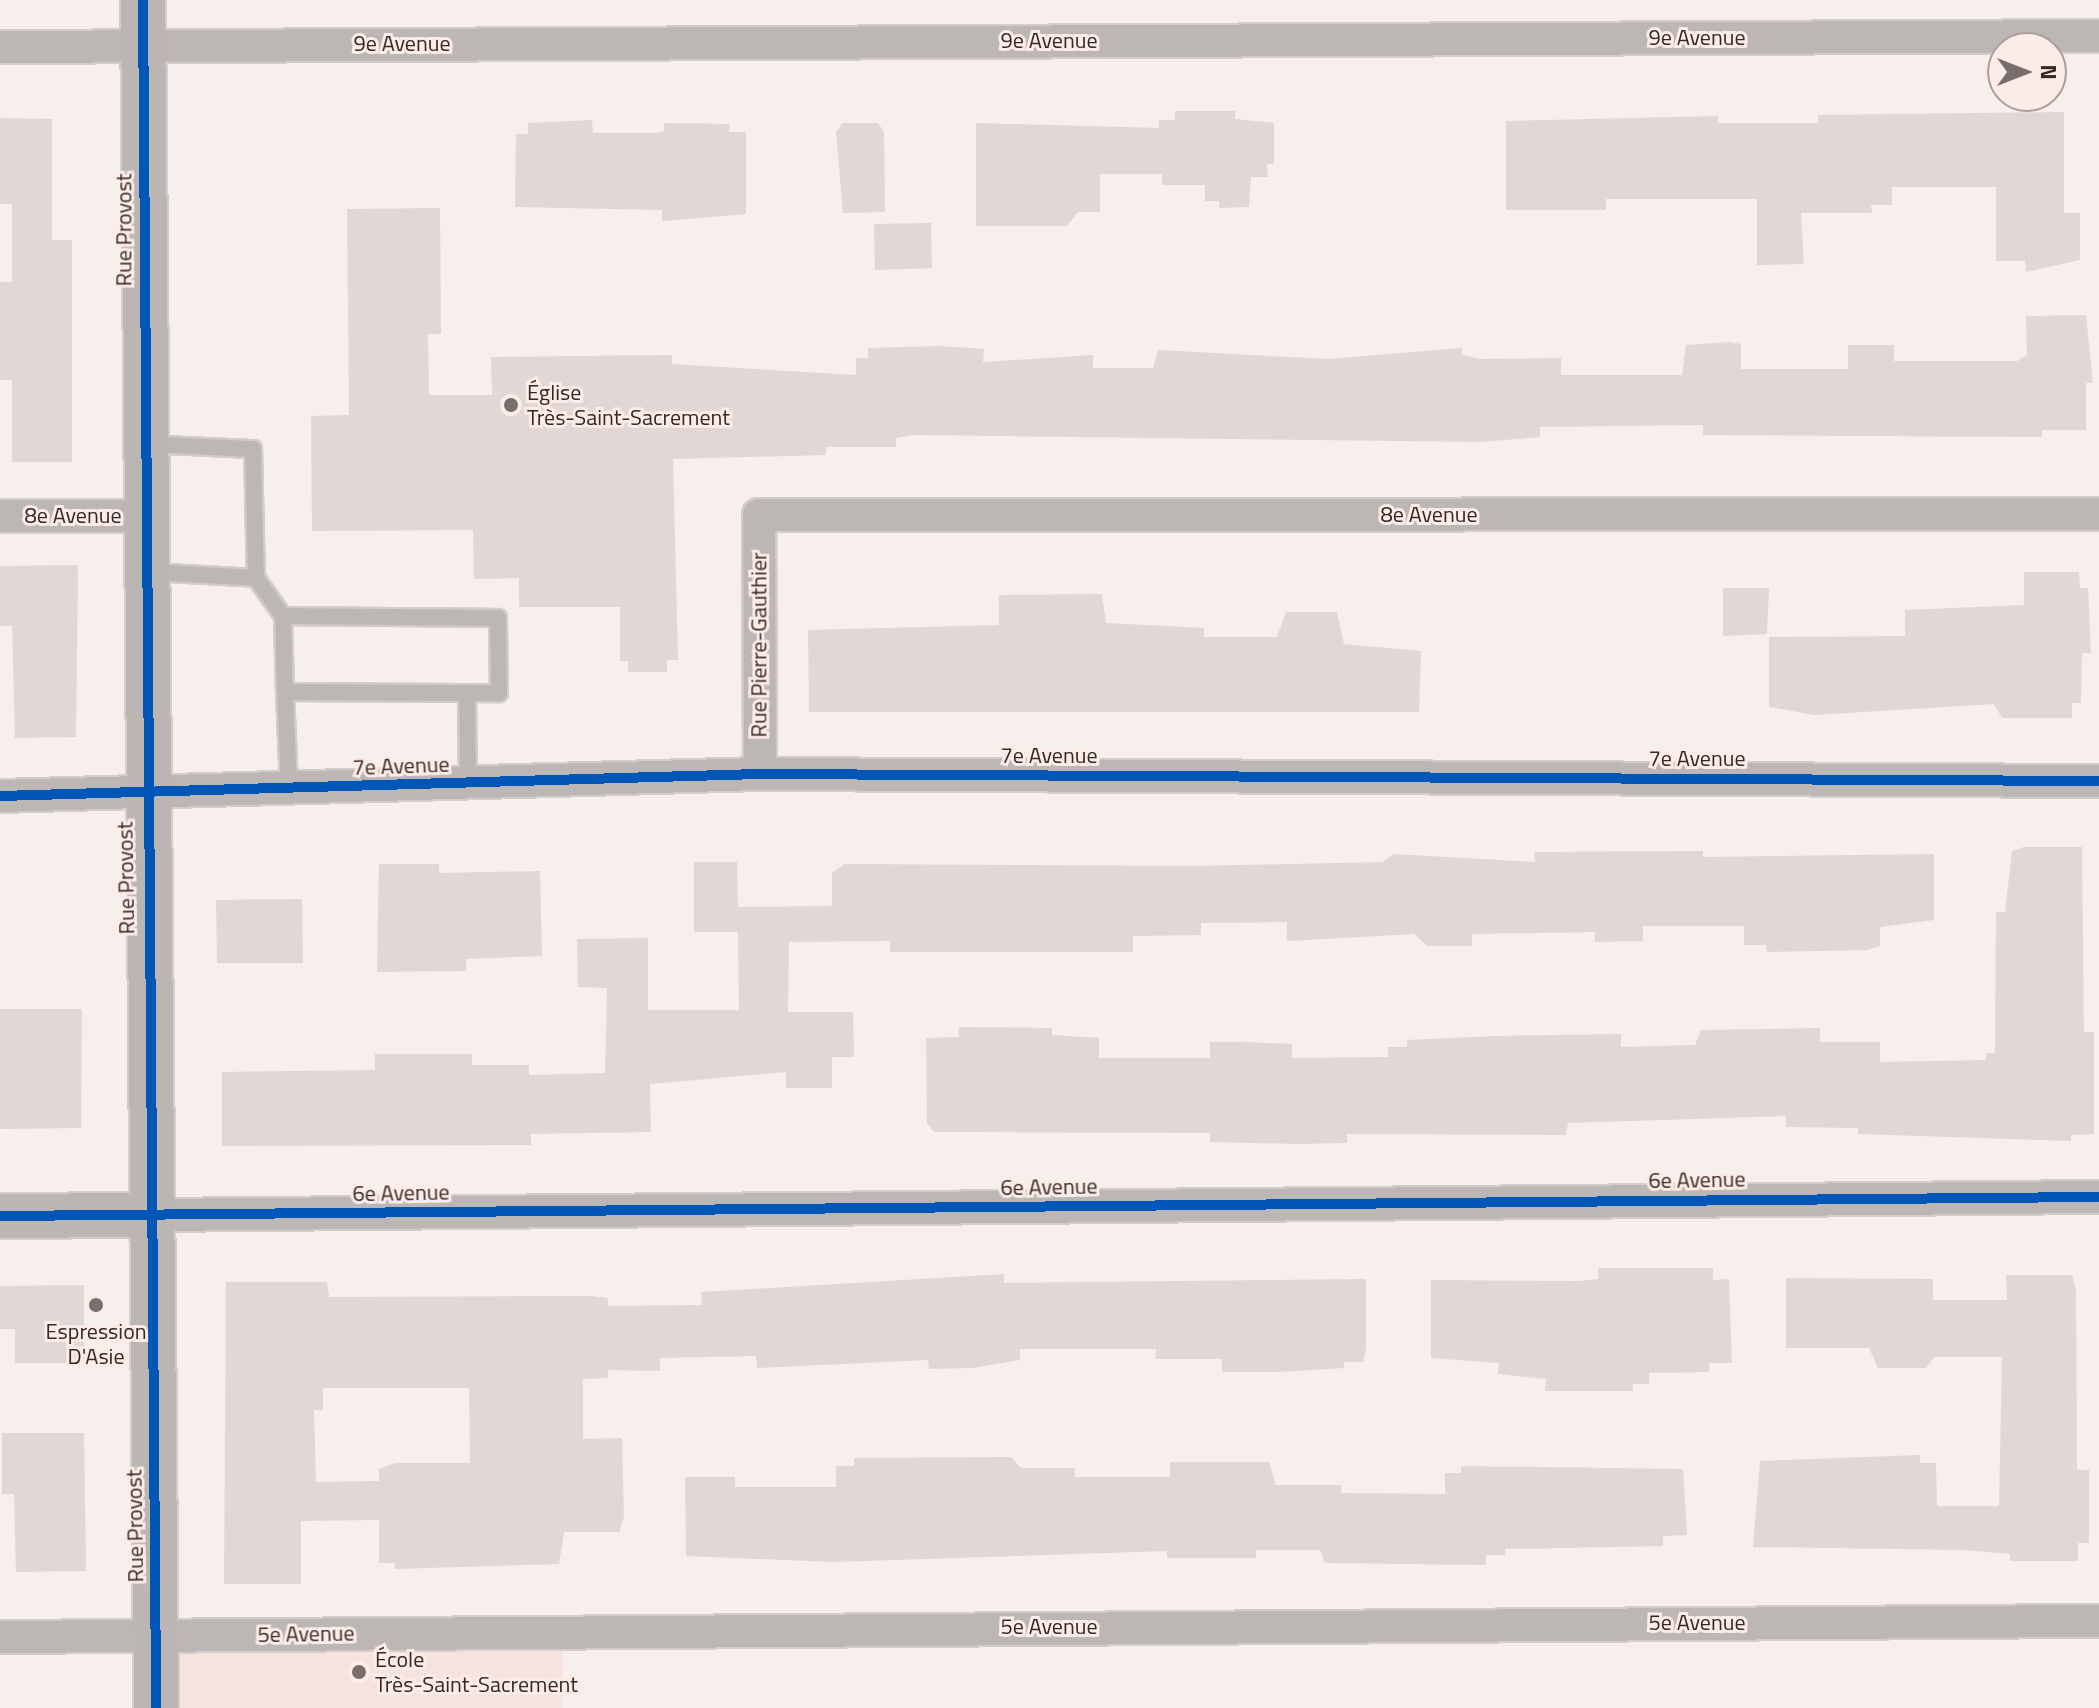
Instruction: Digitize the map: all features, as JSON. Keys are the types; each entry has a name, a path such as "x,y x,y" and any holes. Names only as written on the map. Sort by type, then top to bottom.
{"street":[{"name":"Rue Provost","path":"143,0 145,795 156,1708"},
{"name":"9e Avenue","path":"0,47 2099,36"},
{"name":"8e Avenue","path":"759,515 2099,514"},
{"name":"Rue Pierre-Gauthier","path":"759,515 760,774"},
{"name":"8e Avenue","path":"0,516 145,516"},
{"name":"7e Avenue","path":"0,796 145,795 760,774 2099,781"},
{"name":"6e Avenue","path":"0,1216 2099,1197"},
{"name":"5e Avenue","path":"0,1637 2099,1621"}],"lane":[{"path":"145,444 253,449 256,578 283,616 289,789"},
{"path":"145,572 256,578"},
{"path":"283,616 498,618 499,693 285,692"},
{"path":"467,693 468,784"}],"shaded area":[{"name":"École Très-Saint-Sacrement","path":"563,1630 562,1708 156,1708 156,1637"}],"building":[{"path":"1175,111 1235,111 1235,119 1274,123 1274,164 1267,164 1268,177 1251,177 1249,207 1219,208 1219,201 1205,201 1205,185 1162,185 1162,174 1100,174 1100,212 1078,212 1067,226 976,226 976,123 1159,128 1159,120 1175,120"},
{"path":"2064,112 2064,213 2080,213 2080,260 2026,272 2025,261 1996,261 1996,187 1892,187 1892,205 1871,205 1872,213 1801,213 1804,264 1757,265 1757,199 1606,199 1606,210 1506,210 1506,121 1718,116 1718,123 1818,123 1818,115"},
{"path":"0,118 52,119 52,240 72,240 72,462 12,462 12,380 0,380 0,282 12,282 12,204 0,204"},
{"path":"592,120 593,133 654,133 664,131 664,123 730,124 729,132 746,132 746,214 662,221 662,210 515,207 516,134 528,134 528,123"},
{"path":"843,123 878,123 884,132 885,212 843,213 836,132"},
{"path":"440,208 441,334 428,334 429,395 492,395 491,357 672,355 672,364 856,375 856,358 868,358 868,348 941,346 984,349 983,362 1093,355 1093,368 1153,368 1158,350 1329,359 1462,348 1462,355 1481,359 1561,358 1561,375 1682,375 1686,345 1730,342 1741,344 1741,369 1848,369 1848,345 1894,345 1894,361 2017,361 2027,355 2026,316 2086,315 2093,383 2086,383 2086,430 2042,430 2042,437 1703,435 1703,425 1540,427 1540,437 1481,442 914,435 896,438 896,447 826,447 826,455 673,459 678,660 667,660 667,672 628,672 628,661 620,661 620,607 519,607 519,578 474,579 473,530 312,531 311,416 349,415 347,209"},
{"path":"931,223 932,268 875,270 874,224"},
{"path":"78,565 76,737 15,738 12,626 0,626 0,566"},
{"path":"2024,572 2079,572 2080,588 2088,588 2091,653 2082,653 2081,703 2072,703 2072,718 2002,718 1994,704 1814,715 1769,707 1769,637 1905,636 1905,610 2024,605"},
{"path":"1723,588 1769,588 1767,634 1723,636"},
{"path":"1102,594 1106,623 1204,628 1204,637 1277,637 1286,612 1337,612 1344,644 1421,651 1419,712 809,712 808,630 999,625 999,595"},
{"path":"2024,847 2082,847 2084,1032 2094,1032 2094,1134 2071,1135 2071,1141 1858,1134 1858,1128 1786,1127 1786,1116 1568,1123 1566,1135 1347,1134 1347,1143 1298,1144 1210,1142 1210,1133 934,1132 927,1123 926,1038 959,1037 959,1027 1052,1028 1052,1035 1099,1038 1099,1058 1210,1058 1210,1042 1292,1044 1292,1058 1388,1057 1388,1047 1407,1047 1407,1040 1496,1036 1621,1034 1621,1047 1695,1045 1701,1030 1820,1028 1820,1042 1880,1042 1880,1062 1986,1060 1986,1053 1995,1053 1996,912 2005,912 2012,851"},
{"path":"1703,851 1703,857 1934,854 1934,920 1880,927 1880,946 1868,950 1767,952 1766,945 1744,945 1744,926 1643,926 1643,941 1595,942 1595,932 1472,934 1472,946 1427,946 1414,934 1287,941 1287,922 1201,923 1201,935 1133,936 1133,952 890,952 890,941 789,942 788,1012 853,1012 854,1057 832,1057 832,1088 786,1088 786,1072 650,1084 651,1132 531,1134 531,1145 222,1146 222,1072 375,1070 375,1054 472,1054 472,1065 529,1065 529,1075 605,1073 607,988 578,987 577,939 648,938 648,1010 739,1010 738,932 694,932 694,862 737,862 738,907 832,906 832,873 844,864 1194,866 1382,862 1394,854 1535,862 1534,852"},
{"path":"379,864 439,864 439,873 540,871 542,956 466,959 466,971 377,972"},
{"path":"302,899 303,963 217,963 216,900"},
{"path":"0,1009 82,1009 81,1128 0,1129"},
{"path":"1598,1268 1713,1268 1713,1280 1729,1279 1732,1363 1709,1363 1709,1372 1649,1373 1649,1384 1633,1384 1633,1391 1545,1391 1546,1379 1498,1374 1499,1363 1431,1358 1431,1280 1579,1281 1598,1279"},
{"path":"1004,1274 1004,1283 1366,1279 1366,1349 1363,1362 1344,1362 1344,1368 1279,1372 1222,1372 1222,1359 1155,1359 1156,1349 1020,1349 1020,1360 973,1368 929,1369 928,1360 757,1368 756,1356 660,1358 660,1371 608,1370 608,1378 583,1379 583,1439 622,1438 624,1517 619,1532 564,1532 559,1564 395,1569 395,1563 379,1563 379,1520 301,1521 301,1584 224,1584 226,1282 327,1282 329,1297 592,1296 608,1298 608,1306 702,1305 701,1292","holes":["323,1388 469,1388 470,1463 395,1463 379,1469 379,1481 316,1482 314,1410 323,1410"]},
{"path":"2006,1275 2072,1275 2076,1289 2077,1470 2089,1470 2089,1543 2078,1543 2078,1561 2010,1561 2010,1554 1963,1550 1753,1547 1760,1461 1920,1455 1920,1463 1936,1463 1937,1506 1999,1506 2002,1357 1934,1357 1926,1368 1878,1368 1869,1348 1786,1348 1786,1278 1933,1279 1933,1300 2007,1300"},
{"path":"84,1285 84,1363 15,1363 15,1329 0,1329 0,1286"},
{"path":"2,1433 84,1433 86,1571 16,1572 14,1494 2,1494"},
{"path":"1011,1457 1021,1468 1075,1468 1075,1477 1170,1477 1170,1462 1269,1462 1276,1485 1341,1485 1341,1493 1445,1494 1445,1473 1461,1473 1461,1466 1683,1469 1687,1535 1663,1536 1663,1546 1505,1549 1505,1555 1486,1555 1486,1565 1325,1563 1320,1550 1256,1550 1256,1558 1167,1558 1167,1551 832,1562 686,1556 685,1477 735,1477 735,1487 836,1487 836,1466 854,1466 854,1458"}],"cycle path":[{"path":"143,0 156,1708"},
{"path":"0,796 760,774 2099,781"},
{"path":"0,1216 2099,1197"}],"place":[{"name":"Église Très-Saint-Sacrement","path":"511,405"},
{"name":"Espression D'Asie","path":"96,1305"},
{"name":"École Très-Saint-Sacrement","path":"359,1672"}]}
